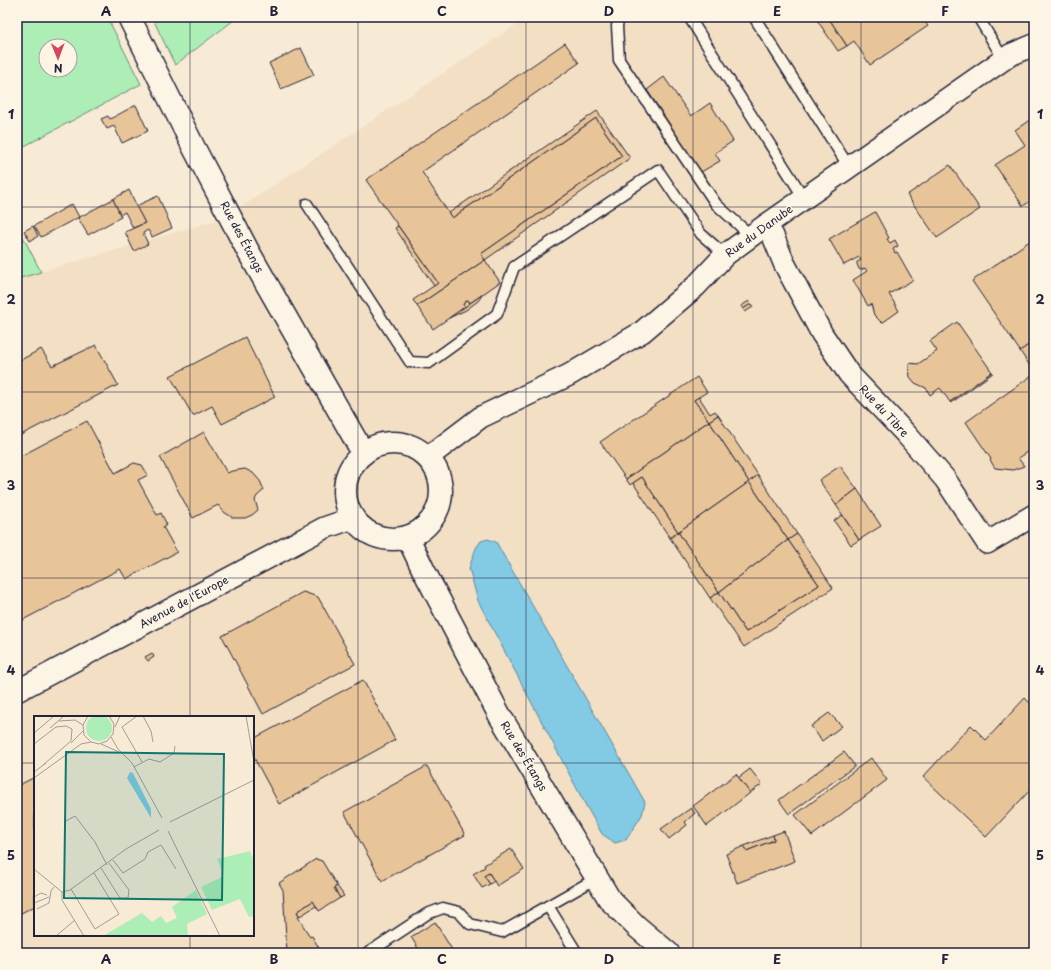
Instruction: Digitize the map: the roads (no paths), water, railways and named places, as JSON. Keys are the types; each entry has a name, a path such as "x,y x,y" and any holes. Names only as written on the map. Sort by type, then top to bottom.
{"main road":[{"name":"Rue des Étangs","path":"129,17 193,146 241,237 363,453"},
{"path":"386,443 401,443 414,447 427,458 436,468 441,483 441,498 436,514 427,526 408,538 396,540 382,539 366,532 353,518 346,505 344,486 349,469 363,453 373,446 386,443"},
{"name":"Rue des Étangs","path":"408,538 500,716 610,900 636,926 668,953"}],"street":[{"name":"Rue du Danube","path":"427,458 480,417 569,375 642,332 696,286 725,255 804,198 1010,55 1034,45"},
{"name":"Rue du Tibre","path":"759,231 773,236 784,263 822,334 849,374 906,434 945,479 987,543 1034,515"},
{"name":"Avenue de l'Europe","path":"17,691 324,528 353,518"}],"lane":[{"path":"619,17 619,60 716,204 759,231"},
{"path":"689,17 804,198"},
{"path":"754,17 849,168"},
{"path":"978,17 1004,60"},
{"path":"307,204 410,362 429,363 497,314 514,267 658,170 701,234 725,255"},
{"path":"368,953 427,914 443,908 459,912 470,924 502,932 597,878"},
{"path":"548,906 578,953"}],"water":[{"path":"488,539 496,542 645,802 642,815 626,840 615,843 602,834 478,601 469,568 476,548 481,541"}]}
